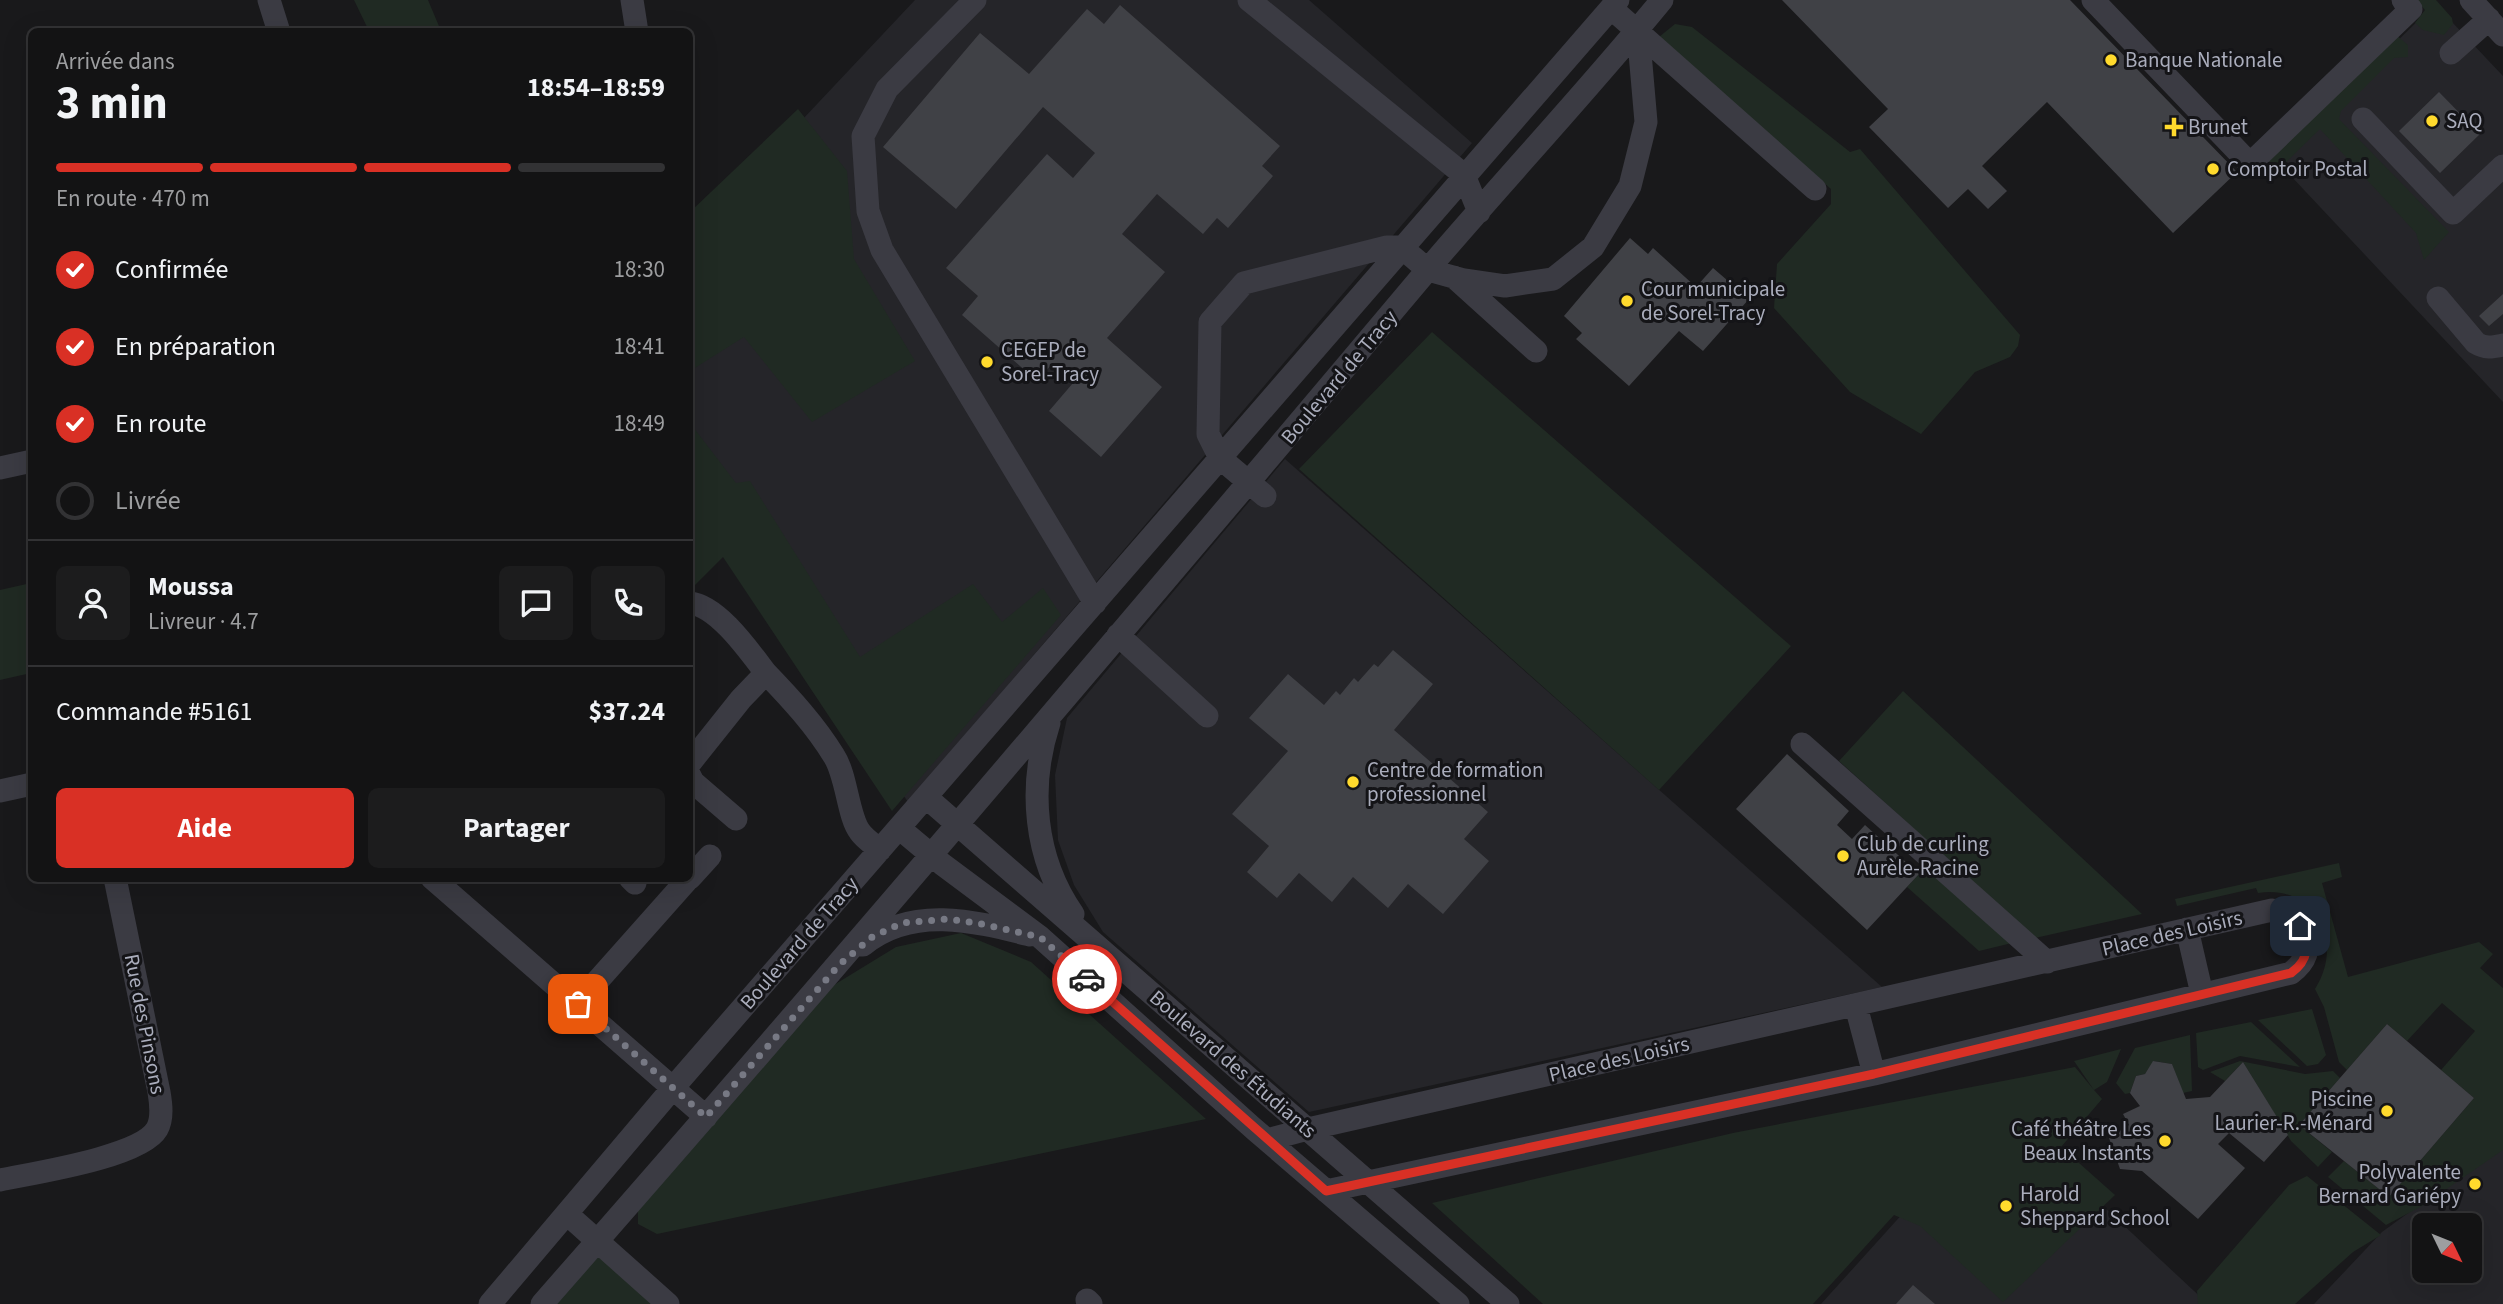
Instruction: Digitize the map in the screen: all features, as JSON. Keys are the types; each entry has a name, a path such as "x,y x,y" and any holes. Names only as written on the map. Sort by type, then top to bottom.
{"street":[{"path":"269,0 278,28"},
{"path":"632,0 636,28"},
{"path":"975,0 887,89 863,136 867,211 881,250 1095,603"},
{"path":"1249,0 1464,175 1479,212"},
{"name":"Boulevard de Tracy","path":"542,1304 839,965 1155,592 1257,490 1428,270 1661,0"},
{"path":"2092,0 2250,164 2411,9 2403,0"},
{"path":"2451,53 2496,27 2471,0"},
{"name":"Boulevard de Tracy","path":"490,1304 672,1089 1614,4 1637,30"},
{"path":"1637,30 1815,189"},
{"path":"1257,490 1220,458 1208,434 1210,322 1244,283 1387,247 1401,247 1428,270 1454,277 1505,286 1553,279 1593,247 1630,186 1646,122 1637,30"},
{"path":"2363,119 2453,213 2503,166"},
{"path":"1454,277 1536,351"},
{"path":"2438,298 2476,343 2491,348 2503,345"},
{"path":"0,468 28,462"},
{"path":"1111,585 1155,592"},
{"path":"693,604 705,607 719,618 805,715 836,759 855,825 861,834 880,850"},
{"path":"1118,635 1207,716"},
{"path":"693,759 741,699 766,673"},
{"path":"1052,715 1040,757 1039,832 1053,881 1088,937"},
{"path":"1802,744 2048,962"},
{"path":"693,782 736,820"},
{"path":"0,791 28,785"},
{"name":"Boulevard des Étudiants","path":"926,797 1508,1304"},
{"name":"Boulevard des Étudiants","path":"899,828 1040,937 1267,1140 1458,1304"},
{"path":"693,874 710,856"},
{"name":"Rue des Pinsons","path":"0,1180 115,1155 148,1140 157,1129 162,1106 116,882"},
{"path":"437,882 706,1117"},
{"path":"578,1004 685,882"},
{"name":"Place des Loisirs","path":"1267,1140 2272,910 2287,915 2305,934 2307,955 2301,965 2291,973 1874,1074 1326,1191"},
{"path":"839,965 872,937 902,923 922,920 948,919 977,923 1040,937"},
{"path":"2187,929 2202,994"},
{"path":"1856,1006 1874,1074"},
{"path":"567,1214 668,1304"}],"shaded area":[{"path":"354,0 428,0 440,28 368,28"},
{"name":"CEGEP de Sorel-Tracy","path":"915,0 1309,0 1472,143 908,802 693,489 693,236"},
{"path":"2416,0 2436,0 2452,18 2453,24 2444,35 2423,30 2415,23 2425,10"},
{"path":"2435,4 2503,76 2503,402 2276,160"},
{"path":"1675,24 1692,27 1850,152 1860,149 2020,335 2018,346 2010,357 1975,372 1921,434 1850,392 1774,308 1777,264 1831,204 1831,189 1659,37"},
{"path":"2396,35 2408,45 2408,57 2394,58 2341,111 2339,119 2449,232 2424,260 2416,233 2320,129 2277,171 2267,160"},
{"path":"798,109 847,171 854,259 915,361 812,422 744,337 693,369 693,209"},
{"path":"1432,332 1791,646 1659,790 1299,469"},
{"path":"693,427 736,483 750,481 860,657 973,584 1002,622 1043,588 1061,615 892,811 723,557 693,587"},
{"name":"Centre de formation professionnel","path":"1285,459 1882,987 1309,1112 1103,932 1074,885 1058,840 1055,775 1067,718"},
{"path":"28,584 28,674 0,680 0,590"},
{"path":"1903,691 2142,914 2035,938 1839,761"},
{"path":"2339,863 2342,877 2322,883 2348,977 2479,942 2493,954 2480,968 2503,988 2503,1150 2422,1206 2386,1225 2328,1177 2344,1161 2389,1197 2474,1098 2441,1070 2475,1031 2442,1003 2407,1041 2387,1024 2347,1070 2339,1062 2324,1007 2315,989 2324,971 2327,953 2320,920 2309,907 2296,898 2278,893 2258,893 2256,888 2177,906 2175,899"},
{"path":"1925,867 2012,943 1979,951 1907,887"},
{"path":"961,933 1031,962 1206,1119 657,1234 638,1224 638,1211 829,988 896,947"},
{"path":"2312,1009 2326,1055 2318,1064 2307,1066 2258,1020"},
{"path":"2251,1022 2300,1067 2240,1056 2203,1070 2198,1067 2196,1033"},
{"path":"2190,1035 2192,1091 2183,1093 2172,1064 2154,1061 2145,1074 2136,1076 2130,1093 2125,1094 2116,1083 2135,1048"},
{"path":"2121,1049 2107,1082 2094,1090 2074,1061"},
{"path":"2240,1061 2305,1074 2333,1071 2340,1078 2299,1125 2332,1152 2318,1167 2291,1141 2243,1062 2225,1081 2210,1072"},
{"path":"2075,1067 2102,1099 2061,1147 2115,1195 2003,1302 1920,1226 1894,1215 1813,1304 1543,1304 1432,1203 1733,1133"},
{"name":"Harold Sheppard School","path":"1998,1108 2208,1304 1821,1304"},
{"name":"Polyvalente Bernard Gariépy","path":"2503,1144 2503,1304 2314,1304 2382,1232"},
{"path":"2307,1176 2381,1235 2353,1252 2295,1304 2198,1304 2197,1291 2289,1185"},
{"path":"598,1252 653,1304 551,1304"}],"building":[{"path":"1782,0 2070,0 2237,172 2173,233 2047,102 1982,166 2007,191 1988,209 1968,189 1948,208 1869,127 1888,109"},
{"path":"1120,5 1280,146 1262,166 1273,176 1228,228 1217,218 1203,234 1157,194 1122,234 1165,272 1107,338 1162,387 1101,457 1049,411 1073,383 1052,364 1037,381 962,315 978,296 946,268 1047,154 1073,178 1095,153 1043,107 956,209 883,147 980,33 1029,74 1087,9 1104,24"},
{"path":"2439,92 2480,134 2440,173 2399,131"},
{"path":"1630,238 1648,254 1653,248 1696,287 1713,268 1749,299 1703,351 1679,331 1629,386 1576,339 1582,333 1564,316"},
{"path":"2503,294 2503,314 2489,326 2479,316"},
{"name":"Centre de formation professionnel","path":"1393,650 1433,684 1394,730 1488,812 1464,839 1489,861 1443,914 1408,884 1388,908 1353,877 1332,902 1299,873 1277,898 1247,872 1269,846 1232,814 1288,751 1249,718 1288,674 1324,705 1336,691 1340,695 1354,678 1358,682 1374,664 1378,667"},
{"name":"Club de curling Aurèle-Racine","path":"1787,754 1849,811 1837,825 1852,839 1865,825 1919,874 1867,930 1736,809"},
{"name":"Piscine Laurier-R.-Ménard","path":"2387,1024 2474,1098 2389,1197 2299,1125"},
{"name":"Café théâtre Les Beaux Instants","path":"2153,1061 2172,1064 2186,1099 2210,1097 2243,1062 2288,1135 2264,1162 2229,1133 2218,1144 2245,1168 2198,1219 2142,1171 2120,1169 2109,1138 2129,1125 2123,1114 2140,1106 2130,1093 2136,1076 2145,1074"},
{"path":"1913,1285 1935,1304 1896,1304"}],"way so far":[{"path":"578,1004 706,1117 839,965 872,937 902,923 948,919 1040,937 1087,979"}],"place":[{"name":"Banque Nationale","path":"2111,60"},
{"name":"SAQ","path":"2432,121"},
{"name":"Brunet","path":"2174,127"},
{"name":"Comptoir Postal","path":"2213,169"},
{"name":"Cour municipale de Sorel-Tracy","path":"1627,301"},
{"name":"CEGEP de Sorel-Tracy","path":"987,362"},
{"name":"Centre de formation professionnel","path":"1353,782"},
{"name":"Club de curling Aurèle-Racine","path":"1843,856"},
{"name":"Piscine Laurier-R.-Ménard","path":"2387,1111"},
{"name":"Café théâtre Les Beaux Instants","path":"2165,1141"},
{"name":"Polyvalente Bernard Gariépy","path":"2475,1184"},
{"name":"Harold Sheppard School","path":"2006,1206"}],"route":[{"path":"1087,979 1326,1191 1874,1074 2291,973 2301,965 2307,955 2305,934 2300,926"}]}
